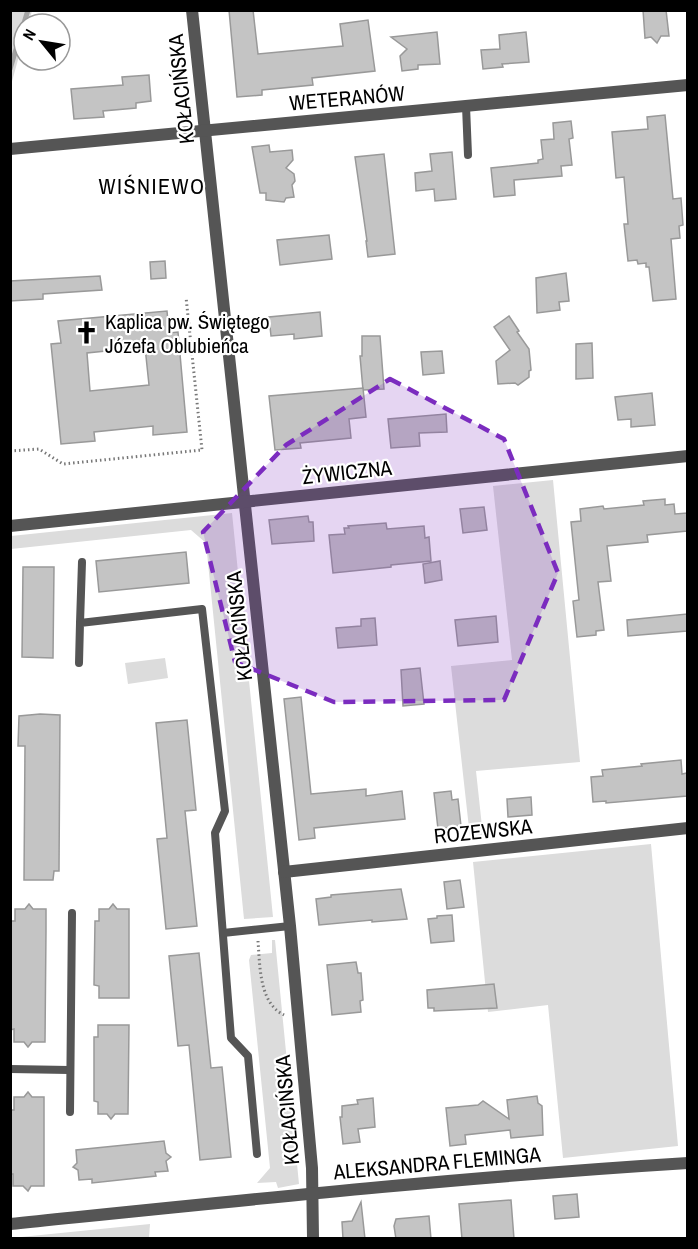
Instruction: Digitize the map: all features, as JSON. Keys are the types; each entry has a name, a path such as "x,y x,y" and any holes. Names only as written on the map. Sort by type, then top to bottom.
{"street":[{"name":"KOŁACIŃSKA","path":"192,10 290,926 314,1193 314,1239"},
{"name":"WETERANÓW","path":"10,149 687,85"},
{"name":"ŻYWICZNA","path":"10,526 687,456"},
{"name":"ROZEWSKA","path":"284,872 687,828"},
{"name":"ALEKSANDRA FLEMINGA","path":"10,1224 314,1193 687,1163"}],"lane":[{"path":"466,106 468,155"},
{"path":"79,663 82,562"},
{"path":"80,623 202,609 225,811 215,833 231,1038 248,1056 257,1155"},
{"path":"70,1112 72,913"},
{"path":"223,933 290,926"},
{"path":"10,1069 69,1070"}],"path":[{"path":"10,451 39,449 63,464 202,450 186,297"},
{"path":"258,929 264,988 269,1002 276,1011 287,1017 298,1017"}],"highlighted area":[{"path":"390,379 504,439 558,573 504,700 334,702 235,662 203,532 286,445"}],"shaded area":[{"path":"10,11 32,11 12,12 12,72 15,72 11,85"},
{"path":"553,480 580,762 476,771 483,836 470,837 451,666 512,660 493,486"},
{"path":"232,513 273,917 244,919 206,543 191,530 11,549 11,536"},
{"path":"165,658 168,678 128,684 125,663"},
{"path":"651,844 678,1146 563,1158 548,1005 488,1012 473,862"},
{"path":"272,940 275,940 299,1184 278,1188 276,1182 257,1183 270,1168 249,960 251,955 272,953"},
{"path":"150,1224 149,1238 11,1238"}],"building":[{"path":"229,10 253,10 258,54 343,46 340,24 368,20 375,71 312,78 313,85 262,90 262,95 237,97"},
{"path":"643,10 666,10 669,36 661,36 657,43 651,37 645,38"},
{"path":"437,32 440,64 418,65 418,69 402,71 400,56 407,49 391,37"},
{"path":"526,32 529,62 502,64 503,67 483,69 481,50 500,49 499,35"},
{"path":"149,75 151,101 136,103 136,108 103,111 104,117 74,119 71,89 123,85 122,77"},
{"path":"665,115 673,199 681,198 683,225 679,226 680,238 671,239 676,299 653,301 649,267 646,267 646,263 638,264 637,260 628,261 624,224 628,224 624,177 616,178 612,132 648,129 647,117"},
{"path":"571,121 573,138 569,139 572,165 561,166 562,176 514,180 515,195 494,197 491,168 538,163 538,160 543,159 541,140 554,139 553,123"},
{"path":"269,145 270,152 292,150 293,160 286,168 294,174 295,181 292,185 294,197 286,198 284,202 266,200 266,193 260,193 252,147"},
{"path":"452,152 456,199 435,201 434,189 416,191 415,173 432,171 430,154"},
{"path":"384,154 395,254 368,257 355,157"},
{"path":"329,235 332,259 280,265 277,240"},
{"path":"165,261 166,278 151,279 150,262"},
{"path":"566,273 569,301 559,302 560,310 537,313 536,278"},
{"path":"100,276 102,290 43,294 43,299 10,301 10,281"},
{"path":"167,311 169,333 178,332 187,432 153,435 153,426 94,432 95,441 61,444 51,344 61,343 58,321","holes":["145,347 149,385 90,391 87,353"]},
{"path":"320,312 322,336 294,339 294,334 271,336 269,317"},
{"path":"509,316 529,349 531,370 529,377 518,385 515,383 498,384 496,361 510,350 494,327"},
{"path":"362,336 380,336 384,389 363,390 360,356 362,356"},
{"path":"592,343 593,378 576,379 576,344"},
{"path":"442,351 444,373 423,375 421,352"},
{"path":"363,388 366,417 349,419 351,438 300,443 301,448 275,450 269,396"},
{"path":"652,393 655,425 631,427 631,419 618,420 615,397"},
{"path":"446,414 447,432 419,433 420,446 391,448 388,419"},
{"path":"665,499 665,505 674,504 675,514 687,513 687,531 647,535 648,542 607,546 611,581 598,582 604,630 596,631 596,635 577,637 573,601 579,600 571,522 581,521 580,509 644,505 643,501"},
{"path":"484,507 487,530 463,533 460,509"},
{"path":"308,516 309,522 313,522 314,541 272,544 269,520"},
{"path":"386,523 387,529 424,526 425,538 429,537 431,561 333,573 329,535 345,534 344,528 349,528 348,526"},
{"path":"186,552 189,583 99,592 96,561"},
{"path":"440,561 442,580 425,583 423,564"},
{"path":"23,567 54,567 53,658 22,657"},
{"path":"687,614 687,631 628,636 627,620"},
{"path":"496,616 498,642 458,646 455,620"},
{"path":"375,618 377,645 338,648 336,628 361,626 361,619"},
{"path":"420,668 424,704 403,706 401,670"},
{"path":"301,697 311,794 366,789 366,796 402,791 405,819 314,828 315,838 299,840 284,699"},
{"path":"60,715 59,871 54,871 53,880 24,880 25,746 18,746 19,716"},
{"path":"187,720 196,810 185,811 197,926 166,929 157,839 167,838 156,723"},
{"path":"681,760 682,774 687,773 687,796 606,803 606,801 593,802 591,777 603,776 602,770"},
{"path":"451,791 452,800 458,799 461,826 438,829 434,793"},
{"path":"531,797 532,815 508,817 507,799"},
{"path":"460,880 464,907 447,909 444,882"},
{"path":"401,889 407,919 319,925 316,899 331,897 331,895"},
{"path":"29,904 33,909 46,909 46,930 45,1042 32,1042 28,1047 24,1042 14,1042 14,1029 10,1030 10,995 11,921 15,921 15,909 25,909"},
{"path":"113,904 117,909 129,909 129,998 99,998 99,986 94,985 95,921 99,921 99,909 109,909"},
{"path":"452,915 454,941 431,943 428,919"},
{"path":"199,953 211,1068 222,1067 231,1157 200,1160 189,1045 178,1046 169,956"},
{"path":"356,962 358,973 361,973 363,1000 360,1001 361,1012 332,1015 327,965"},
{"path":"494,984 497,1008 434,1011 434,1008 428,1008 427,990"},
{"path":"98,1025 129,1025 128,1114 115,1114 111,1119 107,1114 98,1114 98,1102 94,1101 94,1037 98,1037"},
{"path":"28,1092 32,1097 44,1097 44,1186 31,1186 28,1191 23,1186 13,1186 13,1174 10,1174 10,1110 14,1110 14,1097 24,1097"},
{"path":"537,1096 538,1103 542,1106 543,1135 511,1138 510,1130 465,1135 466,1144 450,1146 446,1108 478,1105 483,1101 509,1119 507,1100"},
{"path":"373,1098 375,1127 358,1129 360,1142 343,1144 340,1117 342,1117 342,1106 358,1104 357,1100"},
{"path":"164,1141 166,1153 171,1157 166,1161 168,1171 155,1172 156,1176 92,1183 92,1179 79,1180 78,1170 73,1167 77,1163 76,1150"},
{"path":"577,1194 579,1217 555,1219 553,1196"},
{"path":"511,1200 514,1239 462,1239 459,1204"},
{"path":"361,1202 365,1239 343,1239 342,1222 352,1221"},
{"path":"429,1216 431,1239 396,1239 394,1226 396,1219"}],"waterway":[{"path":"10,69 28,10"}],"place":[{"name":"Kaplica pw. Świętego Józefa Oblubieńca","path":"87,333"}],"district":[{"name":"WIŚNIEWO","path":"152,186"}]}
